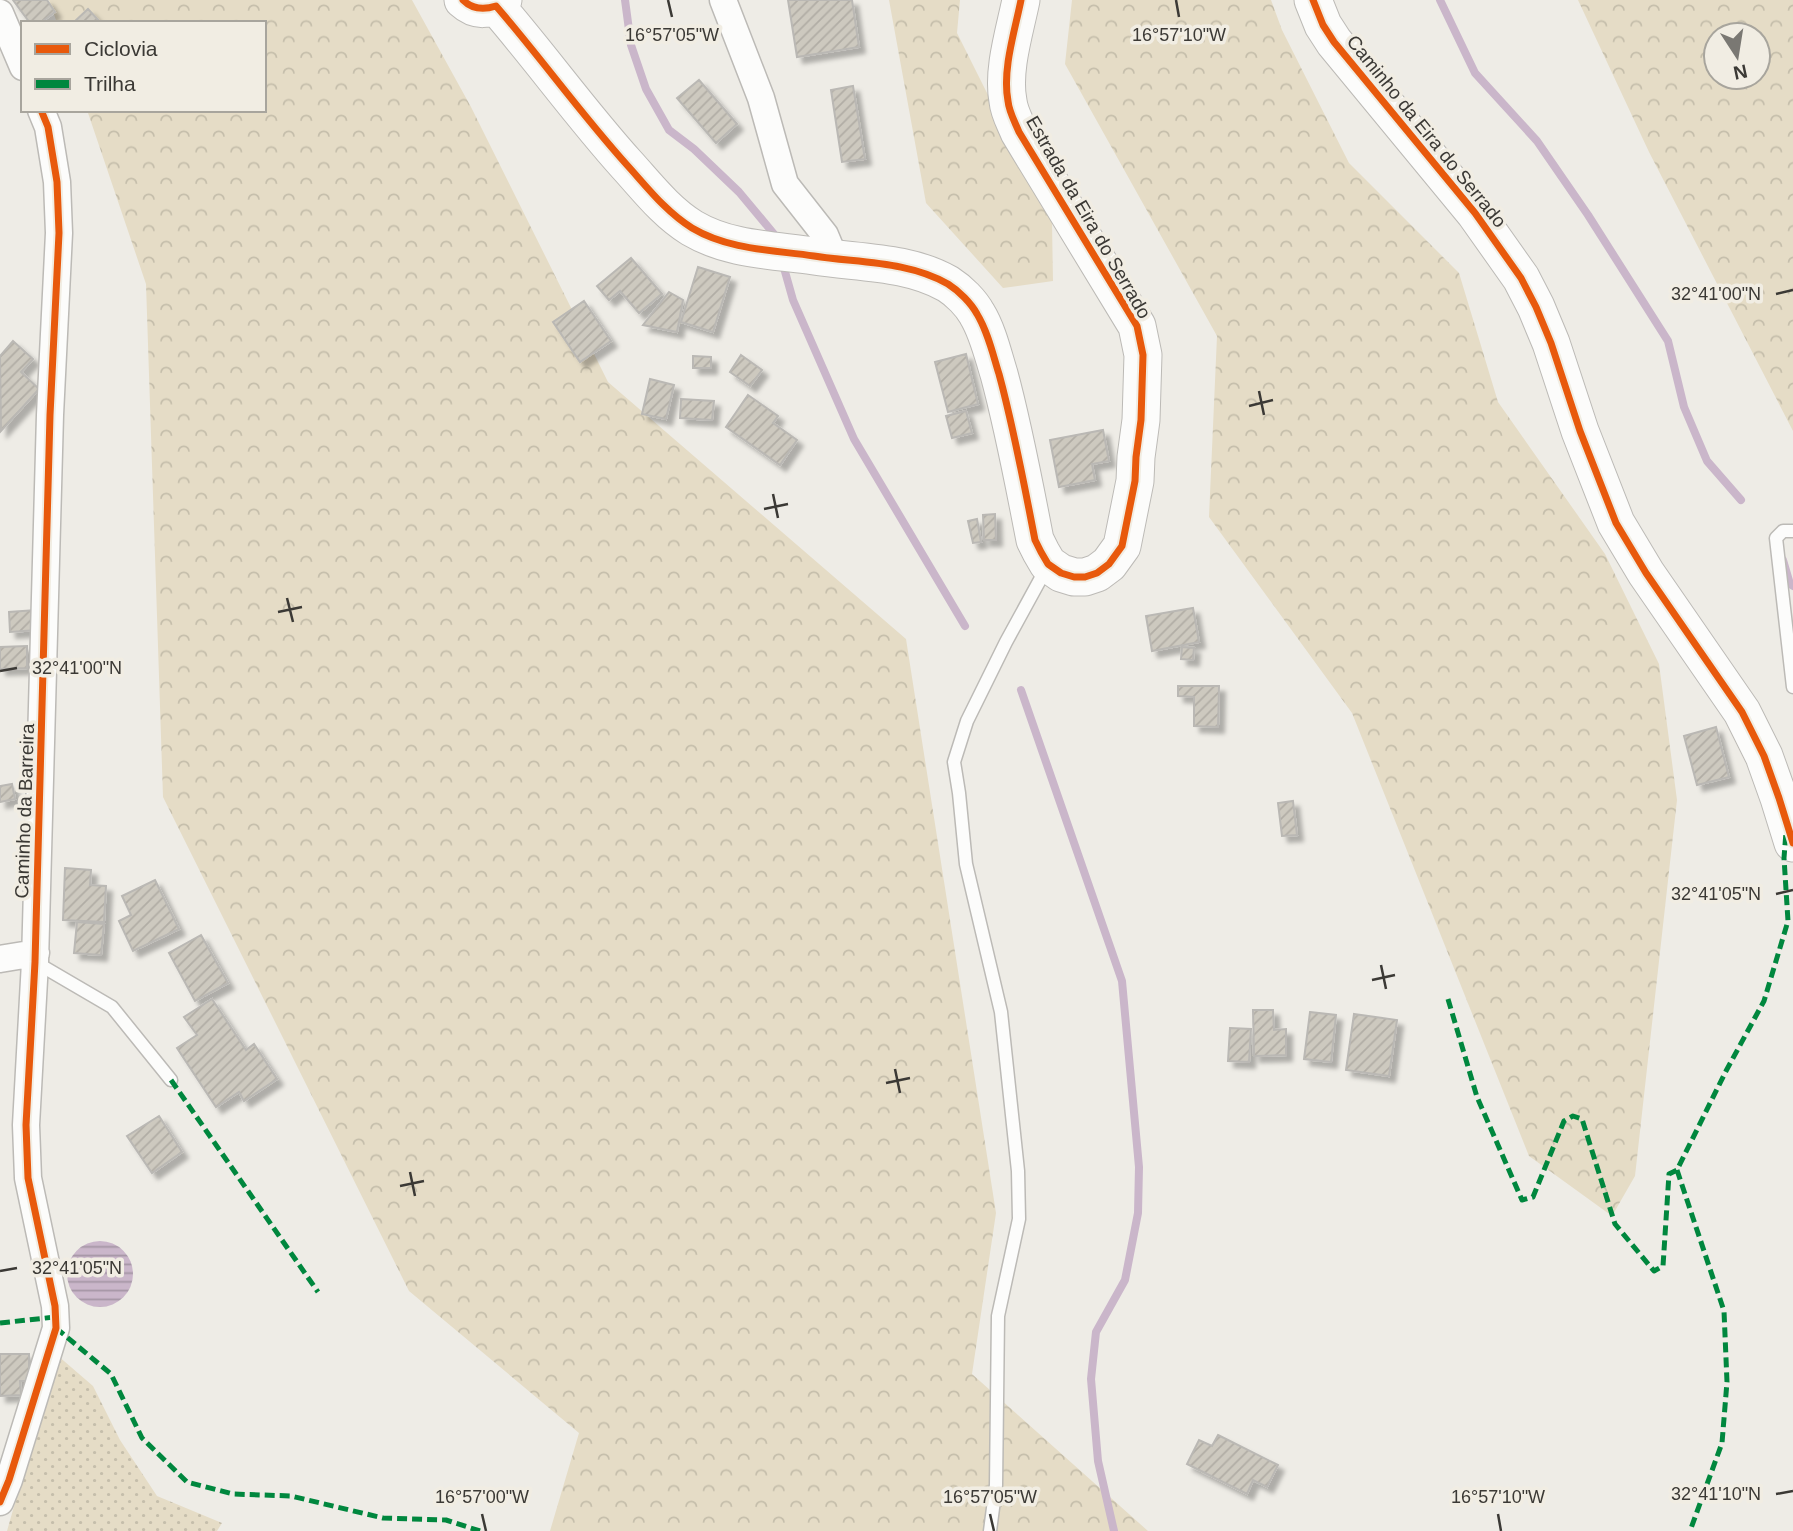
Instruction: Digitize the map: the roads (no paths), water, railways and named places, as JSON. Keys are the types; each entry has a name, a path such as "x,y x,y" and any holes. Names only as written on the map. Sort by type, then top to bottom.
{"main road":[{"name":"Estrada da Eira do Serrado","path":"1021,0 1007,76 1007,99 1011,114 1019,132 1137,326 1143,355 1135,481 1122,546 1109,564 1097,573 1085,577 1061,573 1048,564"},
{"name":"Caminho da Eira do Serrado","path":"1313,0 1323,25 1334,42 1475,213 1521,278 1551,343 1580,431 1616,523 1646,573 1742,712 1768,767 1793,843"},
{"path":"488,2 533,48 593,127 650,191 674,215 692,228 732,245 881,263 930,276 950,285 964,297 978,315 992,351 1005,398 1035,540 1048,564"}],"street":[{"path":"723,0 761,98 785,184 825,234 820,257"},
{"path":"0,13 21,62"},
{"name":"Caminho da Barreira","path":"0,1502 56,1328 53,1293 29,1178 26,1125 35,958 50,415 59,233 57,182 48,127 42,112"},
{"path":"0,959 35,958"}],"lane":[{"path":"1793,531 1783,531 1776,538 1793,687"},
{"path":"990,1531 996,1485 998,1316 1019,1219 1017,1171 1001,1012 966,864 954,762 967,721 1048,564"},
{"path":"35,958 112,1007 172,1080"}],"waterway":[{"path":"625,0 631,45 646,89 669,130 694,149 739,192 774,234 776,242"},
{"path":"1440,0 1475,73 1537,141 1588,215 1668,341 1684,407 1707,461 1741,500"},
{"path":"782,261 793,300 854,439 965,626"},
{"path":"1783,560 1793,586"},
{"path":"1021,690 1122,981 1139,1167 1138,1213 1125,1280 1096,1332 1091,1379 1098,1461 1114,1531"}]}
